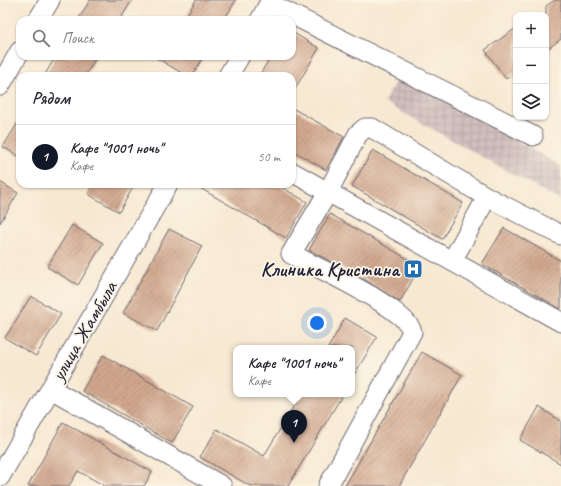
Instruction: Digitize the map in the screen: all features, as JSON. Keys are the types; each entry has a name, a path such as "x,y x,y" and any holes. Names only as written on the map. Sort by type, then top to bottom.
{"street":[{"path":"40,16 50,0"},
{"path":"262,16 270,1 533,136"},
{"path":"0,86 16,58"},
{"path":"230,72 238,60"},
{"path":"328,486 412,332 411,325 404,319 365,292 291,254 328,192 358,134 365,128 372,128 488,197 561,235"},
{"path":"296,174 561,322"},
{"name":"улица Жамбыла","path":"0,477 166,188"},
{"path":"452,261 488,197"},
{"path":"51,389 222,486"}],"shaded area":[{"path":"399,75 561,166 561,201 384,102"}],"building":[{"path":"90,0 132,0 122,16 80,16"},
{"path":"196,0 236,0 226,16 186,16"},
{"path":"555,0 561,0 561,39 549,48 549,12 546,12 546,6"},
{"path":"513,30 513,74 506,79 485,50"},
{"path":"296,34 319,48 296,87 296,72 261,72 269,60 296,60"},
{"path":"54,60 95,60 87,72 46,72"},
{"path":"160,60 202,60 194,72 180,72"},
{"path":"296,110 344,137 326,170 296,152"},
{"path":"16,126 16,155 3,147"},
{"path":"373,150 463,203 442,239 352,186"},
{"path":"0,182 18,193 0,223"},
{"path":"92,188 133,188 119,212 88,194"},
{"path":"200,188 283,188 307,202 286,238"},
{"path":"330,214 420,266 400,302 364,279 309,250"},
{"path":"72,225 103,243 78,285 47,267"},
{"path":"504,228 561,261 561,309 482,264"},
{"path":"169,229 202,246 157,331 123,313"},
{"path":"31,296 61,314 36,356 5,338"},
{"path":"345,318 377,337 355,373 355,345 330,345"},
{"path":"422,352 462,375 399,486 345,486"},
{"path":"103,355 193,407 172,443 82,391"},
{"path":"299,397 341,397 288,486 250,486 200,457 217,429 264,456"},
{"path":"539,407 561,421 561,464 520,440"},
{"path":"63,422 152,472 144,486 105,486 78,471 69,486 28,486"}],"place":[{"name":"Клиника Кристина","path":"413,269"},
{"name":"Кафе \"1001 ночь\"","path":"294,443"}]}
